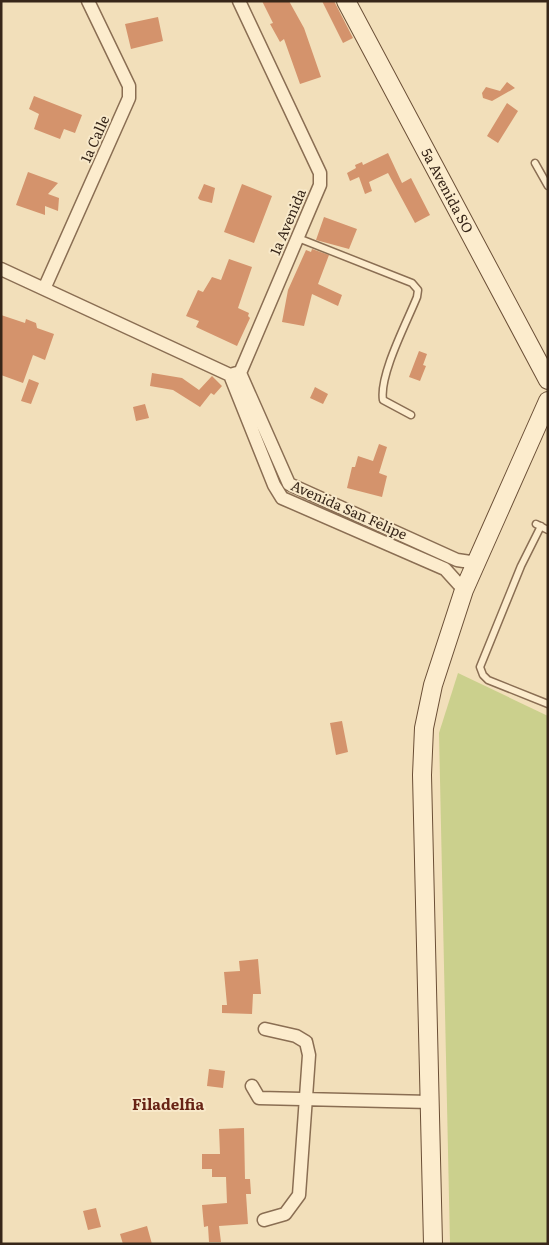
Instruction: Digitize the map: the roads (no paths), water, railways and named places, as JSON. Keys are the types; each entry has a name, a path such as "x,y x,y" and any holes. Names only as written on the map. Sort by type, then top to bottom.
{"street":[{"name":"1a Calle","path":"44,288 129,98 129,86 88,1"},
{"name":"1a Avenida","path":"235,374 298,238 320,185 320,172 239,1"},
{"name":"5a Avenida SO","path":"346,1 548,380"},
{"path":"1,269 235,374"},
{"name":"Avenida San Felipe","path":"235,374 289,484 457,560 477,563"},
{"name":"Avenida San Felipe","path":"235,374 274,485 282,498 445,569 464,590"},
{"path":"433,1244 422,775 424,728 433,685 464,590 548,401"},
{"path":"264,1220 284,1214 299,1195 308,1055 306,1042 296,1036 265,1029"},
{"path":"252,1086 259,1098 430,1102"}],"lane":[{"path":"535,163 548,186"},
{"path":"298,238 412,283 418,290 381,391 382,400 411,415"},
{"path":"548,530 538,525 480,667 483,676 488,680 548,704"}],"district":[{"name":"Filadelfia","path":"168,1105"}]}
